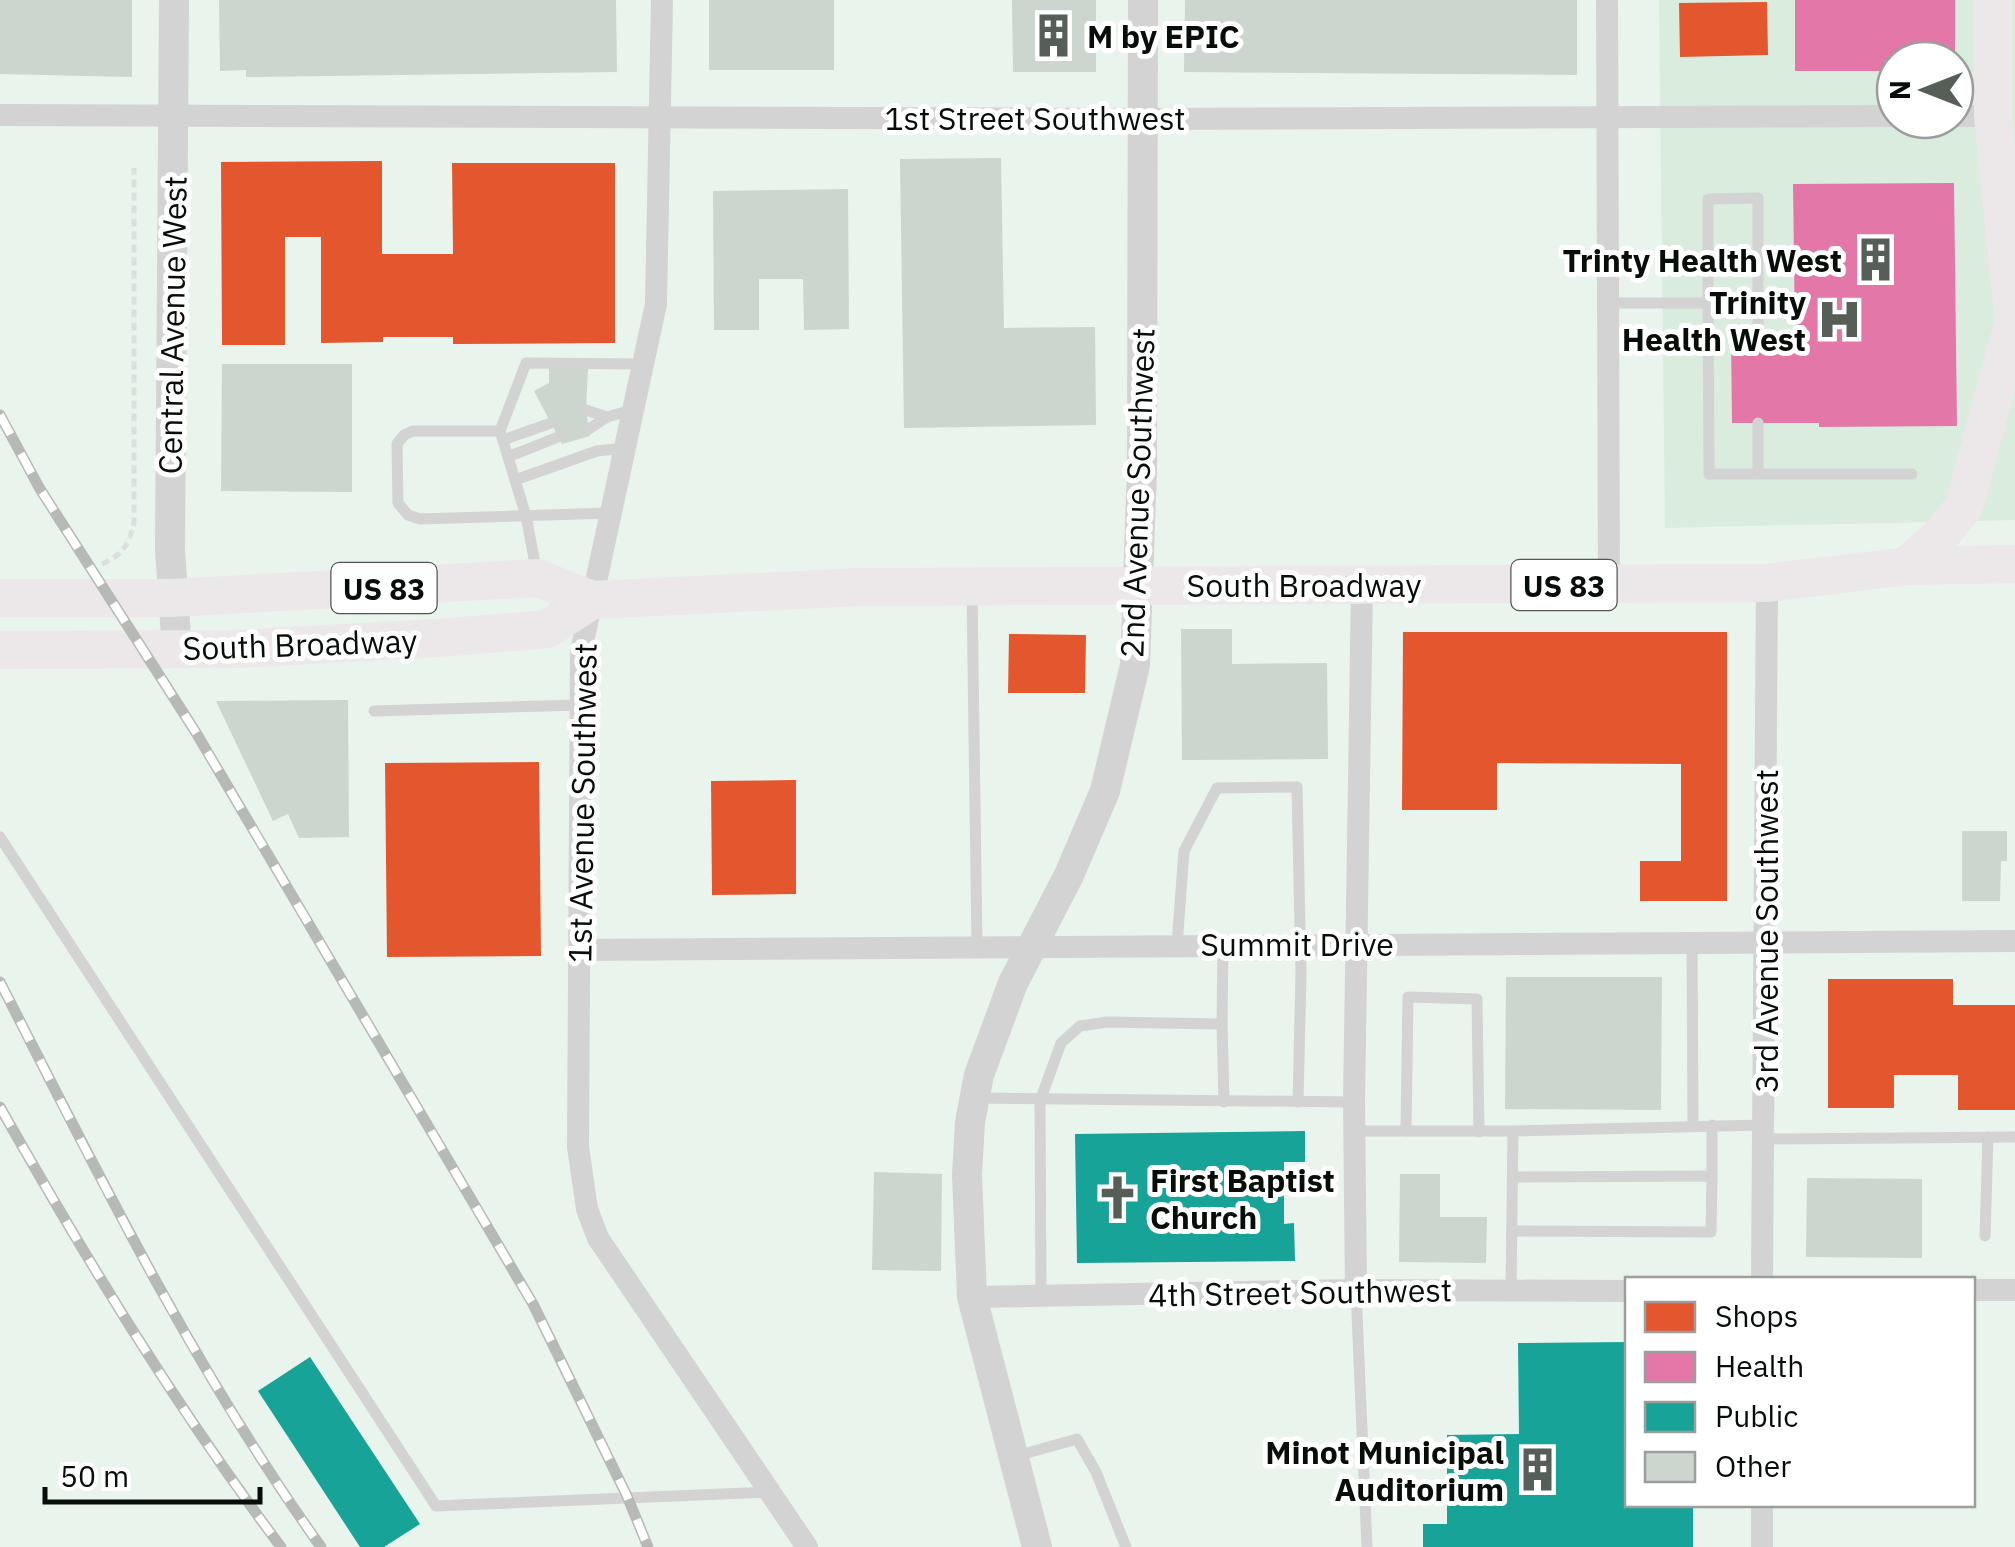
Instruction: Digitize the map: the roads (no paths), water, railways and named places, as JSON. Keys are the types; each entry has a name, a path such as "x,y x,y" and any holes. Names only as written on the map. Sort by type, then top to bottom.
{"main road":[{"path":"1907,566 1942,534 1964,506 2014,329 2004,116 1993,0"},
{"name":"South Broadway","path":"0,598 163,598 538,578 592,600 752,590 972,586 1767,583 1907,566 2015,564"},
{"name":"South Broadway","path":"0,650 346,645 547,629 592,600"}],"street":[{"name":"Central Avenue West","path":"174,0 163,598 177,650"},
{"name":"1st Avenue Southwest","path":"662,0 656,304 581,651 578,1147 587,1209 598,1238 807,1547"},
{"name":"2nd Avenue Southwest","path":"1037,1547 972,1297 967,1175 979,1075 1013,983 1068,876 1105,792 1135,665 1142,469 1142,0"},
{"path":"1607,0 1610,584"},
{"name":"1st Street Southwest","path":"0,114 1142,119 1875,116"},
{"path":"1975,116 2004,116"},
{"name":"3rd Avenue Southwest","path":"1762,1277 1767,583"},
{"path":"1356,1290 1354,1102 1362,586"},
{"name":"Summit Drive","path":"578,950 2015,941"},
{"name":"4th Street Southwest","path":"972,1297 1356,1290 1625,1291"},
{"path":"1975,1290 2015,1290"},
{"path":"1762,1507 1762,1547"}],"lane":[{"path":"1758,335 1758,198 1708,198 1709,474 1912,474"},
{"path":"1608,302 1758,303"},
{"path":"538,578 526,516 502,436 526,363 642,364"},
{"path":"586,410 607,417"},
{"path":"589,429 607,417 632,410"},
{"path":"551,423 502,436 413,431 404,434 398,444 398,503 408,515 420,519 610,514"},
{"path":"1758,423 1758,474"},
{"path":"508,457 558,438"},
{"path":"515,480 597,450 624,448"},
{"path":"972,586 977,946"},
{"path":"374,711 580,705"},
{"path":"1177,945 1184,851 1218,788 1297,787 1298,1102"},
{"path":"0,837 436,1506 769,1492"},
{"path":"1692,943 1693,1126"},
{"path":"1223,944 1224,1102"},
{"path":"1406,1131 1408,997 1477,999 1479,1132"},
{"path":"1041,1295 1040,1101 1061,1043 1080,1026 1108,1022 1222,1024"},
{"path":"974,1098 1354,1102"},
{"path":"1512,1232 1711,1232 1712,1126"},
{"path":"1355,1131 1712,1126 1764,1132 2015,1137"},
{"path":"1511,1290 1514,1131"},
{"path":"1985,1236 1988,1137"},
{"path":"1514,1177 1712,1176"},
{"path":"1356,1290 1367,1547"},
{"path":"1013,1457 1077,1439 1096,1472 1126,1547"}],"railway":[{"path":"0,415 40,489 195,731 533,1304 648,1547"},
{"path":"0,982 111,1199 190,1342 321,1547"},
{"path":"0,1107 133,1332 281,1547"}],"place":[{"name":"M by EPIC","path":"1054,36"},
{"name":"Trinty Health West","path":"1875,260"},
{"name":"Trinity Health West","path":"1839,320"},
{"name":"First Baptist Church","path":"1117,1198"},
{"name":"Minot Municipal Auditorium","path":"1537,1470"}]}
